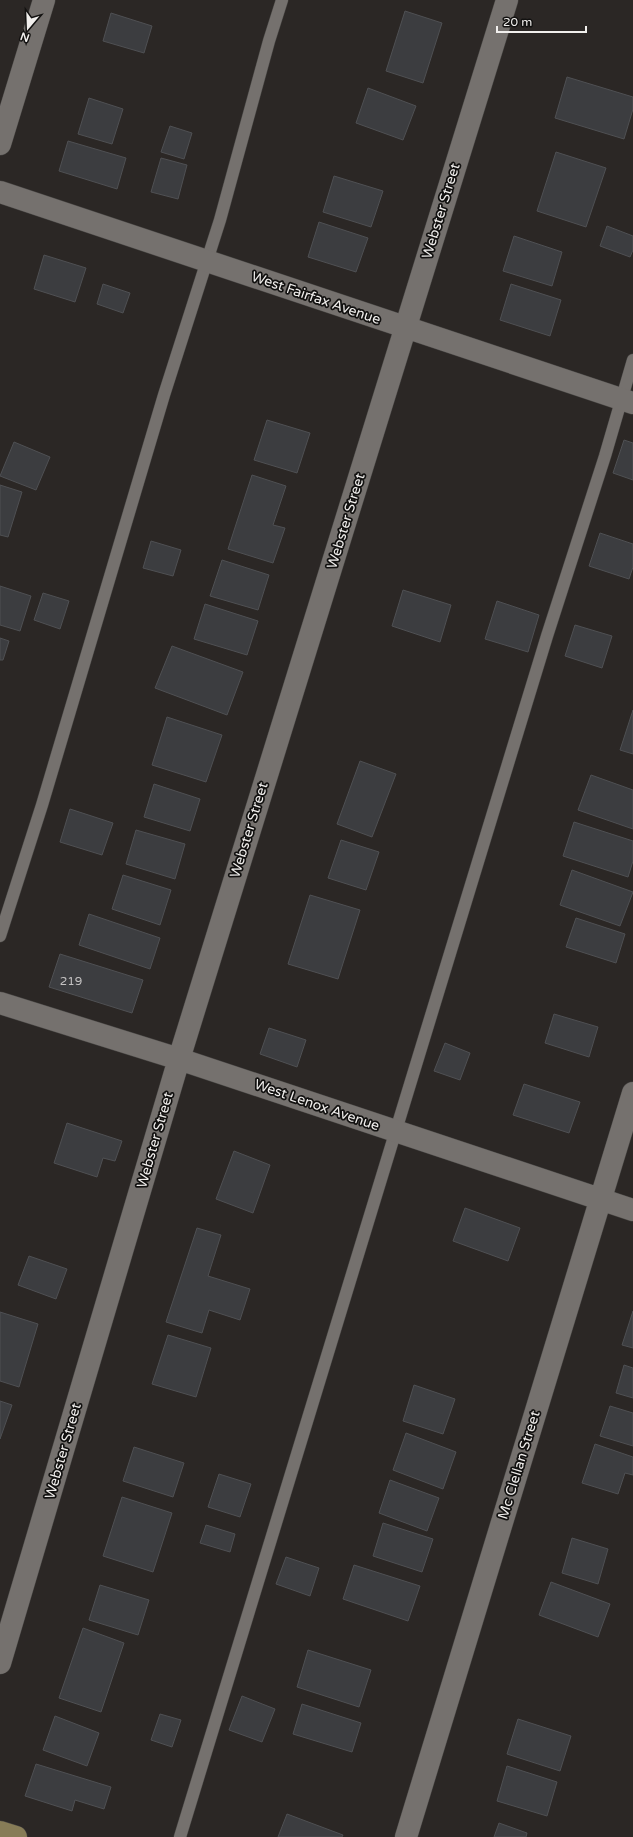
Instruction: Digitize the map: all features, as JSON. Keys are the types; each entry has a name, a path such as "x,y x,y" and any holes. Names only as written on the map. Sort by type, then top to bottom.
{"street":[{"path":"0,144 44,0"},
{"name":"Webster Street","path":"0,1663 179,1058 507,0"},
{"name":"West Fairfax Avenue","path":"0,192 628,401"},
{"name":"West Lenox Avenue","path":"0,1003 179,1058 633,1210"},
{"name":"Mc Clellan Street","path":"406,1837 633,1093"},
{"path":"0,1832 16,1837"}],"lane":[{"path":"0,936 42,805 206,260 220,220 269,41 282,0"},
{"path":"180,1837 547,636 628,401 633,360"}],"building":[{"path":"405,11 442,23 423,83 386,71"},
{"path":"111,13 152,26 144,53 103,41"},
{"path":"567,77 633,97 633,109 624,139 555,118"},
{"path":"368,88 416,106 403,140 356,123"},
{"path":"89,98 123,109 112,144 78,134"},
{"path":"170,126 192,133 184,159 161,152"},
{"path":"68,141 126,158 117,189 59,171"},
{"path":"556,152 606,168 586,227 537,211"},
{"path":"161,158 187,165 178,199 151,192"},
{"path":"334,176 383,191 371,227 323,212"},
{"path":"319,222 368,238 356,272 308,257"},
{"path":"607,226 633,236 633,250 630,257 600,246"},
{"path":"514,236 562,252 552,286 503,271"},
{"path":"44,255 86,268 75,302 34,289"},
{"path":"103,284 130,293 123,313 97,304"},
{"path":"511,284 561,300 550,336 500,320"},
{"path":"267,420 310,433 297,473 254,460"},
{"path":"624,440 633,443 633,480 613,473"},
{"path":"14,442 50,457 36,490 0,476"},
{"path":"252,475 286,486 273,525 285,528 273,563 228,549"},
{"path":"0,485 22,492 8,537 0,535"},
{"path":"600,533 633,544 633,567 629,579 589,566"},
{"path":"151,541 181,550 173,576 143,568"},
{"path":"222,560 269,575 258,610 210,596"},
{"path":"0,586 31,596 20,631 0,625"},
{"path":"403,590 451,605 440,642 392,626"},
{"path":"43,593 69,601 60,629 34,620"},
{"path":"497,601 539,615 528,652 485,639"},
{"path":"205,604 258,621 247,655 194,639"},
{"path":"575,625 612,636 602,668 565,656"},
{"path":"0,638 9,641 3,660 0,660"},
{"path":"172,646 243,672 227,715 155,688"},
{"path":"633,710 633,754 620,750"},
{"path":"167,717 222,735 206,782 152,765"},
{"path":"360,761 396,774 372,837 337,824"},
{"path":"591,775 633,790 633,829 578,810"},
{"path":"154,784 200,799 190,831 144,817"},
{"path":"70,809 113,823 102,855 60,842"},
{"path":"574,822 633,841 633,861 628,877 563,856"},
{"path":"136,830 185,844 175,879 126,864"},
{"path":"341,840 379,852 366,890 328,878"},
{"path":"572,870 633,892 620,926 560,905"},
{"path":"123,875 171,890 160,925 112,909"},
{"path":"310,895 360,910 338,979 288,964"},
{"path":"89,914 160,938 150,969 79,945"},
{"path":"576,918 625,934 616,963 566,947"},
{"path":"60,954 143,980 132,1013 49,987"},
{"path":"554,1014 598,1027 589,1057 545,1043"},
{"path":"269,1028 306,1040 297,1067 260,1054"},
{"path":"445,1043 470,1053 460,1080 434,1071"},
{"path":"524,1084 580,1102 569,1133 513,1115"},
{"path":"67,1123 122,1141 115,1161 103,1158 97,1177 54,1163"},
{"path":"234,1151 270,1165 253,1213 216,1199"},
{"path":"465,1208 520,1228 508,1261 453,1241"},
{"path":"197,1228 221,1235 208,1276 250,1289 240,1320 209,1310 202,1333 166,1322"},
{"path":"29,1256 67,1269 56,1299 18,1285"},
{"path":"633,1311 633,1348 622,1345"},
{"path":"0,1312 38,1324 19,1387 0,1381"},
{"path":"168,1335 211,1348 196,1397 152,1384"},
{"path":"624,1365 633,1368 633,1398 616,1393"},
{"path":"414,1385 455,1399 443,1434 403,1421"},
{"path":"0,1401 12,1405 0,1439"},
{"path":"610,1406 633,1413 633,1446 600,1436"},
{"path":"406,1433 456,1452 443,1489 393,1470"},
{"path":"595,1444 633,1457 633,1475 625,1473 618,1494 582,1483"},
{"path":"134,1447 184,1463 173,1497 123,1481"},
{"path":"219,1474 251,1484 240,1517 208,1507"},
{"path":"390,1480 439,1498 427,1531 379,1513"},
{"path":"122,1497 172,1513 153,1572 103,1556"},
{"path":"383,1523 433,1539 422,1572 373,1556"},
{"path":"206,1525 235,1534 230,1552 200,1543"},
{"path":"572,1538 608,1549 598,1584 562,1573"},
{"path":"286,1557 319,1568 310,1596 276,1584"},
{"path":"354,1565 420,1586 408,1621 343,1599"},
{"path":"551,1582 610,1604 598,1637 539,1615"},
{"path":"100,1585 149,1600 138,1635 89,1620"},
{"path":"83,1628 124,1643 101,1712 59,1698"},
{"path":"308,1650 371,1670 359,1707 297,1687"},
{"path":"242,1696 275,1709 262,1742 229,1730"},
{"path":"302,1704 361,1723 352,1752 293,1734"},
{"path":"160,1714 181,1720 172,1747 151,1740"},
{"path":"55,1716 99,1733 87,1766 43,1750"},
{"path":"518,1719 571,1736 560,1771 507,1754"},
{"path":"36,1764 111,1787 104,1809 75,1800 72,1811 25,1796"},
{"path":"507,1766 557,1782 547,1816 497,1801"},
{"path":"287,1814 343,1835 342,1837 278,1837"},
{"path":"499,1823 527,1833 526,1837 494,1837"}]}
